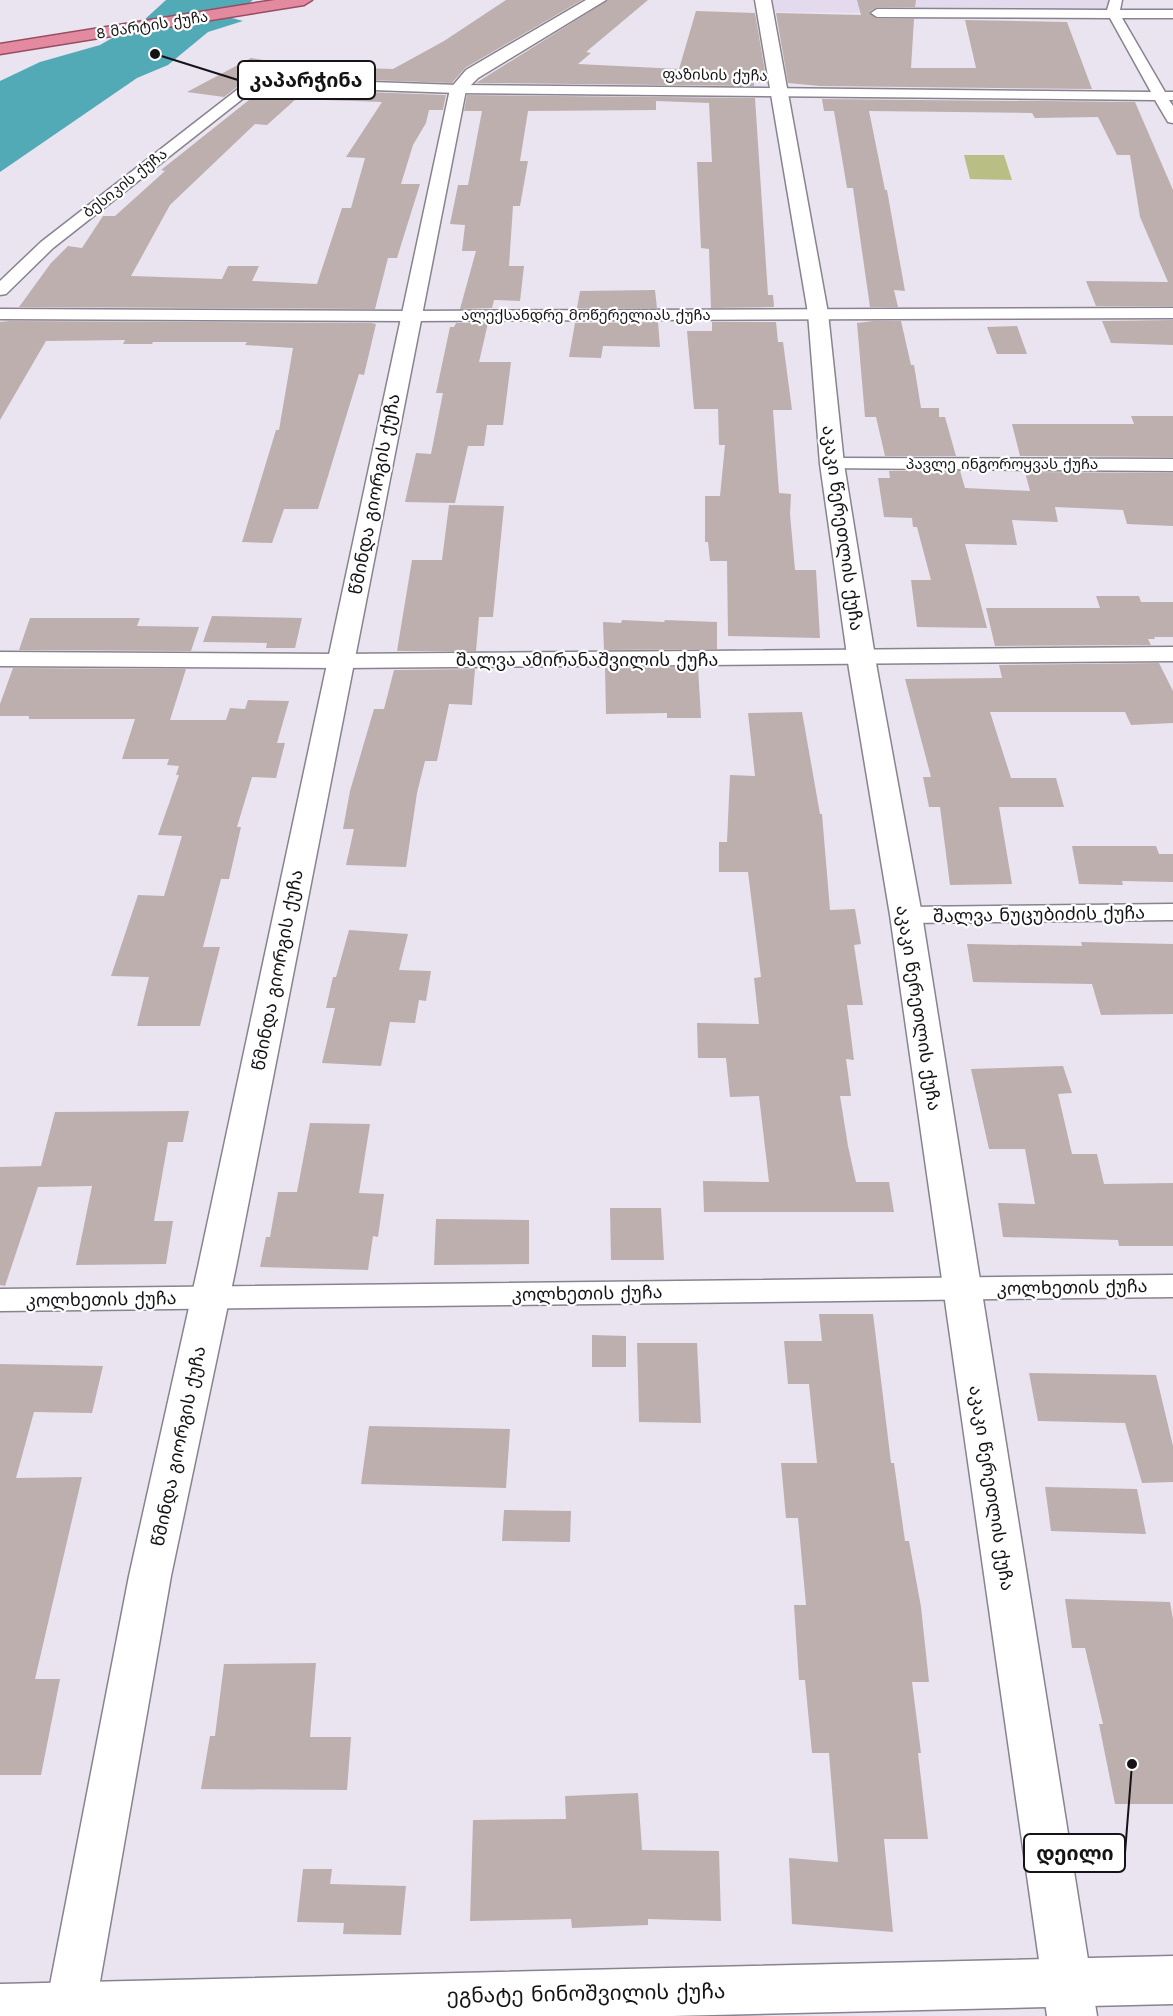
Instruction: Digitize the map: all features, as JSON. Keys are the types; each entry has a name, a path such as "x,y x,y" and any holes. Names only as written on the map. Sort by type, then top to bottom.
{"highway":[{"name":"8 მარტის ქუჩა","path":"0,49 304,0"}],"main road":[{"path":"458,89 472,74 573,12 598,0"},
{"name":"აკაკი წერეთლის ქუჩა","path":"764,0 818,313 832,464 861,657 906,915 1070,1999"},
{"name":"წმინდა გიორგის ქუჩა","path":"70,2011 148,1588 210,1298 458,89"},
{"name":"ეგნატე ნინოშვილის ქუჩა","path":"0,2008 70,2011 1070,1999 1173,1980"}],"street":[{"path":"1116,7 1167,96 1173,119"},
{"path":"877,13 1116,7 1173,14"},
{"name":"ფაზისის ქუჩა","path":"256,82 458,89 1167,96"},
{"name":"ბესიკის ქუჩა","path":"0,290 47,245 256,82"},
{"name":"ალექსანდრე მოწერელიას ქუჩა","path":"0,314 410,316 1173,313"},
{"name":"პავლე ინგოროყვას ქუჩა","path":"832,464 1173,465"},
{"name":"შალვა ამირანაშვილის ქუჩა","path":"0,659 340,661 1173,654"},
{"name":"შალვა ნუცუბიძის ქუჩა","path":"906,915 1173,912"},
{"name":"კოლხეთის ქუჩა","path":"0,1300 1173,1286"}],"shaded area":[{"path":"763,0 1117,0 1114,14 766,12"}],"green space":[{"path":"964,155 1004,155 1012,180 970,179"}],"water":[{"path":"166,0 253,0 232,18 243,21 208,32 168,65 137,78 0,172 0,81 40,62 100,45 132,31"}],"building":[{"path":"506,0 582,0 465,68 452,83 256,76 250,77 224,97 187,92 251,58 301,66 393,69 444,41"},
{"path":"608,0 648,0 586,52 591,53 578,64 679,69 696,11 755,13 767,83 754,82 754,86 476,83"},
{"path":"857,0 916,0 915,7 877,7 869,12 877,19 914,19 911,68 976,68 965,20 1067,22 1092,89 820,86 788,83 776,13 861,15"},
{"path":"260,88 446,95 443,110 429,110 426,123 413,145 401,184 420,184 397,258 388,258 375,309 19,307 51,263 68,246 82,248 103,216 115,216 165,171 161,170 249,100 246,99","holes":["296,99 382,102 346,157 365,158 351,208 342,208 317,284 252,281 259,266 228,266 222,279 131,276 170,205 255,124 267,125"]},
{"path":"467,95 755,98 768,295 773,295 774,307 711,308 709,249 701,248 697,162 712,162 709,103 656,101 656,110 528,111 520,161 528,161 520,206 513,206 509,266 524,266 520,301 494,300 492,308 460,309 476,251 462,251 465,225 450,224 458,185 468,185 482,111 464,111"},
{"path":"822,99 1135,102 1173,190 1173,306 1096,306 1086,281 1168,282 1140,217 1130,155 1117,155 1098,117 1035,118 1032,113 869,111 885,190 887,190 905,291 894,290 898,307 870,307 853,188 847,188 834,111 824,111"},
{"path":"655,290 657,308 577,308 580,291"},
{"path":"1173,320 1173,345 1111,343 1102,321"},
{"path":"901,321 911,365 914,365 921,408 939,408 939,417 945,417 956,456 885,456 876,417 865,417 857,323"},
{"path":"0,322 376,324 364,375 359,374 318,509 284,509 272,543 242,542 276,430 279,430 293,348 245,345 247,342 123,344 125,340 46,341 0,420"},
{"path":"658,322 660,347 603,346 601,358 569,357 575,323"},
{"path":"712,322 776,322 778,342 783,342 792,410 773,410 779,493 791,494 790,514 795,570 816,570 820,638 728,636 727,561 710,561 708,542 705,542 705,496 720,496 725,445 719,445 718,409 694,409 687,331 712,331"},
{"path":"456,323 488,323 479,362 511,362 503,425 487,425 484,446 468,446 455,503 405,502 416,453 431,454 443,393 436,393 450,327 454,327"},
{"path":"1017,326 1027,354 997,354 987,327"},
{"path":"1131,416 1173,416 1173,457 1020,456 1012,424 1134,424"},
{"path":"889,471 960,471 965,488 1030,491 1025,472 1173,473 1173,526 1127,524 1123,510 1055,507 1058,522 1012,520 1017,545 965,544 987,628 917,627 911,580 931,580 917,527 913,527 912,518 884,517 878,478 890,478"},
{"path":"449,505 504,506 493,617 479,617 476,651 397,651 412,560 442,560"},
{"path":"1096,596 1139,596 1141,602 1173,602 1173,637 1148,639 1151,645 995,646 986,608 1100,608"},
{"path":"212,616 302,618 295,648 266,648 267,643 203,642"},
{"path":"30,618 140,618 137,626 199,627 191,651 19,650"},
{"path":"622,620 717,622 717,649 604,650 603,622 621,623"},
{"path":"1159,663 1173,691 1173,723 1131,725 1125,712 990,712 1011,778 1056,778 1064,807 999,807 1012,884 950,885 940,807 929,807 923,777 931,777 905,679 1002,678 999,665"},
{"path":"698,667 701,718 667,718 667,713 606,714 605,668"},
{"path":"13,668 186,669 170,720 226,720 230,708 245,709 248,700 289,701 277,743 285,743 276,778 252,777 237,827 241,827 229,879 221,879 203,947 220,947 200,1026 137,1026 149,977 111,976 138,895 164,896 182,836 158,835 179,775 176,775 179,766 167,765 169,759 122,759 135,719 29,719 29,716 0,716 0,704"},
{"path":"475,669 472,705 449,704 437,761 425,761 417,793 406,867 346,865 354,829 343,829 350,791 374,709 384,709 394,670"},
{"path":"802,712 820,814 822,814 830,910 855,909 861,944 854,945 863,1005 847,1005 854,1060 846,1059 851,1096 840,1096 848,1146 856,1182 889,1182 894,1212 704,1212 703,1181 769,1182 759,1096 730,1097 726,1058 698,1058 697,1023 759,1024 754,978 761,977 748,872 719,872 719,842 727,842 730,775 755,776 748,713"},
{"path":"1072,846 1156,846 1159,854 1173,854 1173,882 1122,881 1123,885 1079,884"},
{"path":"349,930 408,934 399,970 431,971 426,1001 419,1000 415,1023 390,1022 381,1066 322,1063 335,1008 326,1008 333,977 336,977"},
{"path":"1081,942 1173,944 1173,1014 1101,1015 1092,984 973,982 967,944 1082,946"},
{"path":"1063,1066 1072,1093 1058,1094 1072,1154 1097,1154 1104,1184 1173,1183 1173,1246 1119,1246 1118,1240 1003,1237 998,1203 1035,1204 1025,1149 989,1149 971,1069"},
{"path":"189,1111 183,1142 168,1142 154,1221 173,1221 166,1264 76,1265 92,1186 38,1187 5,1286 0,1285 0,1167 41,1166 55,1112"},
{"path":"310,1123 370,1124 359,1193 384,1194 378,1237 373,1236 368,1270 260,1267 266,1237 270,1237 278,1192 297,1192"},
{"path":"610,1208 661,1208 664,1260 611,1260"},
{"path":"436,1219 529,1220 529,1264 434,1265"},
{"path":"819,1314 873,1314 891,1463 894,1463 905,1541 909,1541 921,1607 929,1682 912,1682 928,1839 884,1839 893,1932 792,1924 789,1858 838,1862 829,1753 812,1753 805,1680 799,1680 794,1605 806,1605 798,1518 786,1518 781,1463 817,1463 809,1384 788,1384 784,1341 822,1341"},
{"path":"592,1335 626,1336 626,1367 592,1367"},
{"path":"637,1343 697,1343 701,1423 639,1422"},
{"path":"0,1364 103,1366 92,1413 34,1412 16,1478 82,1477 35,1679 60,1679 41,1775 0,1775"},
{"path":"1029,1373 1156,1375 1173,1446 1173,1482 1142,1483 1125,1423 1038,1421"},
{"path":"369,1426 510,1429 506,1488 361,1484"},
{"path":"1045,1487 1137,1489 1146,1534 1051,1531"},
{"path":"504,1510 571,1511 570,1542 502,1541"},
{"path":"1065,1599 1170,1602 1173,1619 1173,1804 1115,1804 1099,1724 1103,1724 1085,1648 1072,1648"},
{"path":"316,1663 310,1737 351,1737 347,1790 201,1789 210,1736 215,1736 224,1664"},
{"path":"638,1793 642,1850 719,1851 721,1921 648,1919 648,1925 572,1928 571,1919 470,1921 473,1820 566,1819 565,1796"},
{"path":"303,1869 332,1869 330,1884 406,1886 401,1935 343,1934 344,1923 297,1922"}],"place":[{"name":"კაპარჭინა","path":"155,54"},
{"name":"დეილი","path":"1132,1764"}]}
